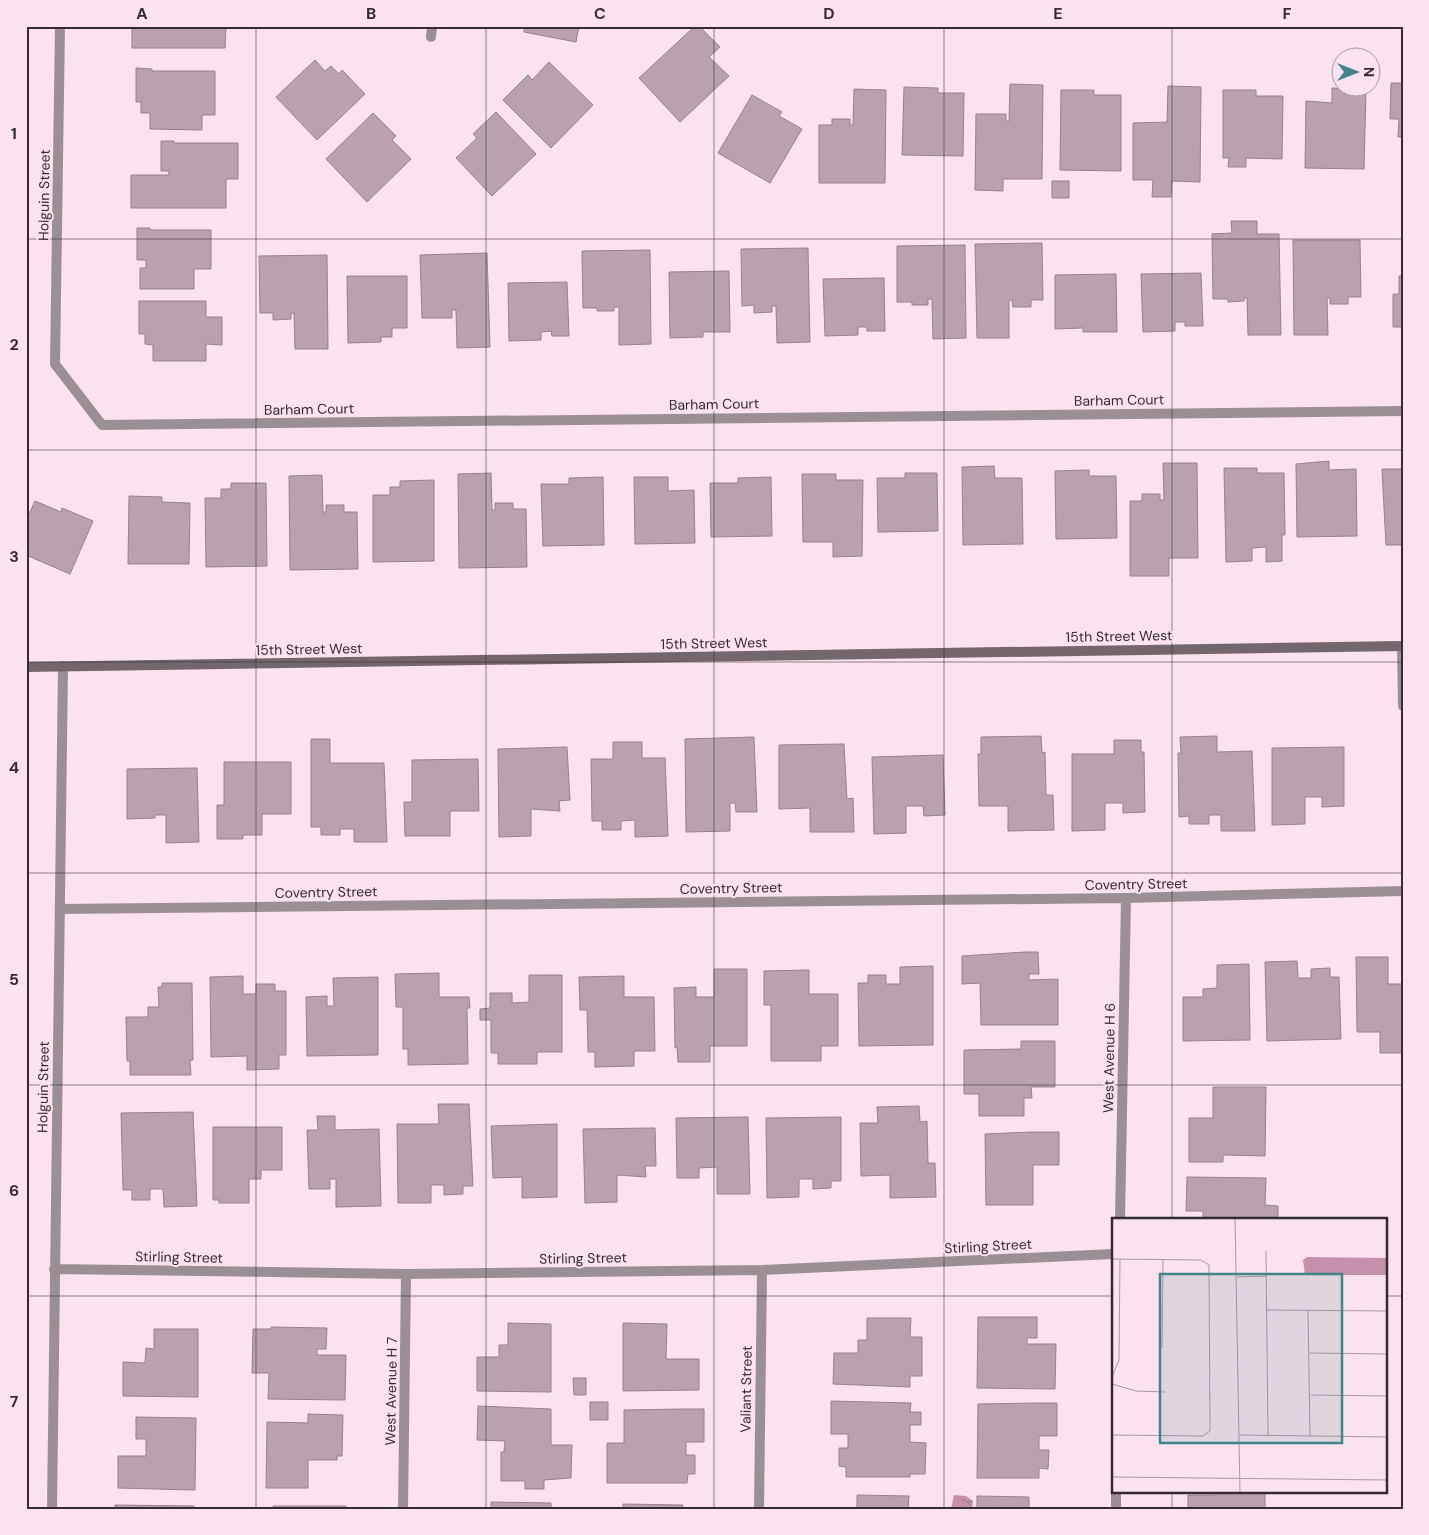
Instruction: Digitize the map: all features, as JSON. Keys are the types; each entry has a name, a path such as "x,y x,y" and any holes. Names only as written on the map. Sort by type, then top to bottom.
{"street":[{"name":"Holguin Street","path":"55,364 60,26"},
{"path":"431,37 432,26"},
{"name":"Barham Court","path":"55,364 102,425 1403,411"},
{"path":"1402,646 1403,706"},
{"name":"15th Street West","path":"26,667 1402,646"},
{"name":"Holguin Street","path":"52,1509 63,666"},
{"name":"Coventry Street","path":"60,909 1126,898 1403,891"},
{"name":"West Avenue H 6","path":"1120,1218 1126,898"},
{"name":"Stirling Street","path":"54,1268 406,1274 762,1270 1112,1254"},
{"name":"Valiant Street","path":"759,1509 762,1270"},
{"name":"West Avenue H 7","path":"403,1509 406,1274"},
{"path":"1116,1492 1116,1509"}],"water":[{"path":"954,1495 966,1496 973,1501 972,1509 951,1509"}],"building":[{"path":"132,26 226,26 225,48 132,48"},
{"path":"525,26 579,26 576,42 524,32"},
{"path":"695,26 699,26 720,47 709,57 729,76 680,122 639,78"},
{"path":"315,60 325,71 331,66 339,74 342,70 365,94 317,140 276,97"},
{"path":"549,62 593,105 551,148 503,100 528,75 532,80"},
{"path":"136,68 152,69 152,71 215,71 215,115 202,115 202,130 150,129 150,113 141,113 141,102 136,102"},
{"path":"1391,83 1403,83 1403,137 1398,137 1399,119 1390,119"},
{"path":"1010,84 1043,85 1042,179 1003,179 1003,191 975,190 976,114 1006,114 1006,121 1009,121"},
{"path":"1168,86 1201,87 1200,182 1172,181 1171,197 1152,197 1153,180 1133,180 1133,123 1167,122"},
{"path":"904,87 938,88 938,93 964,93 963,156 902,155"},
{"path":"854,89 886,90 885,183 819,183 819,125 832,125 832,119 850,119 850,125 853,125"},
{"path":"1061,90 1094,90 1094,95 1121,95 1121,171 1060,170"},
{"path":"1223,90 1256,90 1256,96 1283,96 1282,159 1246,158 1246,167 1228,167 1229,158 1223,158"},
{"path":"752,95 782,112 779,116 802,129 770,183 718,153"},
{"path":"1332,98 1366,98 1364,169 1305,168 1306,101 1332,103"},
{"path":"496,112 536,154 492,196 456,158 477,138 473,134"},
{"path":"373,113 396,136 392,140 411,159 367,202 326,159"},
{"path":"161,141 174,141 174,143 238,143 238,179 226,179 226,208 131,208 131,175 169,175 169,171 161,171"},
{"path":"1052,181 1069,181 1069,198 1052,198"},
{"path":"1231,221 1257,221 1257,234 1279,234 1281,335 1248,335 1247,298 1244,298 1244,301 1228,302 1228,299 1213,299 1212,234 1232,233"},
{"path":"137,228 150,228 150,230 211,230 211,269 194,269 194,289 140,289 140,268 146,268 146,260 137,260"},
{"path":"1293,240 1360,240 1361,297 1348,297 1348,304 1330,304 1330,298 1327,298 1328,335 1294,335"},
{"path":"1042,243 1043,300 1031,300 1031,307 1013,307 1012,300 1009,300 1009,338 977,338 975,244"},
{"path":"965,245 966,338 933,339 932,299 928,299 928,305 912,305 912,302 897,302 897,246"},
{"path":"808,248 810,342 777,343 776,306 772,306 772,312 754,313 754,305 742,306 741,249"},
{"path":"650,250 651,344 619,345 619,307 614,307 614,311 597,311 597,308 583,308 582,251"},
{"path":"487,253 490,347 457,348 456,310 452,310 452,318 422,318 420,255"},
{"path":"327,255 328,349 295,349 294,313 291,313 291,319 273,320 273,313 260,313 259,256"},
{"path":"729,271 730,332 703,332 703,337 670,338 669,272"},
{"path":"1201,273 1203,326 1185,326 1185,322 1175,322 1175,331 1143,332 1141,274"},
{"path":"1116,274 1117,332 1083,332 1083,328 1055,329 1055,275"},
{"path":"347,276 407,276 407,328 392,328 392,337 381,337 381,342 348,343"},
{"path":"1399,276 1403,276 1403,327 1393,327 1393,294 1399,294"},
{"path":"884,278 885,331 867,331 867,327 858,327 858,335 825,336 823,279"},
{"path":"567,282 569,336 552,336 551,331 541,332 541,340 509,341 508,283"},
{"path":"139,301 206,301 206,317 222,317 222,345 206,344 206,361 153,361 153,345 145,344 145,334 139,334"},
{"path":"1329,461 1329,470 1356,469 1357,536 1297,537 1296,464"},
{"path":"1163,463 1197,463 1198,558 1169,558 1169,576 1130,576 1130,501 1142,501 1142,494 1160,494 1160,500 1164,500"},
{"path":"994,466 995,478 1022,478 1023,544 963,545 962,467"},
{"path":"1224,468 1257,468 1257,473 1284,473 1285,535 1282,535 1282,561 1266,562 1266,547 1252,548 1252,561 1226,562"},
{"path":"1382,469 1403,469 1403,545 1386,545"},
{"path":"1089,470 1089,476 1116,476 1117,538 1056,539 1055,471"},
{"path":"491,473 492,510 495,510 495,503 513,503 513,509 526,509 527,567 459,568 458,474"},
{"path":"905,473 937,473 938,531 878,532 877,478 905,478"},
{"path":"802,474 836,474 836,480 863,480 862,556 833,557 833,542 803,542"},
{"path":"322,475 323,512 326,512 326,505 344,505 344,512 357,512 358,569 290,570 289,476"},
{"path":"603,477 604,545 543,546 541,484 569,484 569,478"},
{"path":"634,477 668,477 668,491 694,490 695,543 635,544"},
{"path":"771,477 772,536 711,537 710,483 738,483 738,478"},
{"path":"434,480 434,561 373,562 373,495 390,495 390,487 400,487 400,481"},
{"path":"231,483 266,483 267,566 206,567 205,498 221,498 221,489 231,489"},
{"path":"129,496 162,497 162,502 190,503 189,564 128,564"},
{"path":"35,501 61,512 62,508 93,521 70,574 26,555 26,521"},
{"path":"1041,736 1042,753 1045,752 1046,795 1053,795 1054,830 1008,831 1008,806 979,806 978,754 981,754 981,737"},
{"path":"1217,736 1217,752 1252,751 1255,831 1221,831 1221,815 1209,815 1209,824 1189,824 1189,816 1179,817 1178,753 1181,753 1180,737"},
{"path":"754,737 757,812 736,812 735,803 730,803 730,831 686,832 685,739"},
{"path":"311,739 330,739 330,763 384,763 387,842 354,842 354,829 340,829 340,835 321,835 321,827 311,827"},
{"path":"1114,740 1141,740 1141,752 1144,752 1145,812 1123,813 1123,803 1105,803 1105,830 1072,831 1072,754 1114,754"},
{"path":"613,742 642,742 642,758 665,758 668,836 635,837 635,820 621,821 621,830 602,830 602,821 592,821 591,759 613,759"},
{"path":"844,744 847,799 853,798 854,832 810,832 810,808 779,809 779,745"},
{"path":"567,747 570,800 559,801 560,811 531,809 531,836 499,837 498,749"},
{"path":"1344,747 1344,806 1322,807 1322,797 1305,797 1305,824 1272,825 1272,748"},
{"path":"943,755 945,815 924,816 923,806 906,806 906,833 874,834 872,757"},
{"path":"478,759 479,811 450,811 450,836 405,836 404,802 412,802 412,760"},
{"path":"224,762 291,762 291,814 262,814 262,835 243,835 243,839 217,839 217,805 224,805"},
{"path":"197,768 199,842 166,843 166,815 155,815 155,818 127,819 127,769"},
{"path":"1038,952 1039,974 1029,974 1029,980 1058,979 1058,1025 981,1025 980,983 962,984 962,956"},
{"path":"1356,957 1388,957 1388,984 1401,984 1403,982 1403,1053 1380,1053 1380,1032 1357,1032"},
{"path":"1297,961 1298,978 1311,978 1311,969 1330,968 1330,977 1339,977 1341,1039 1267,1041 1265,962"},
{"path":"1249,964 1250,1040 1183,1041 1183,997 1203,997 1203,989 1217,988 1217,965"},
{"path":"933,966 933,1045 859,1046 858,983 868,983 868,975 886,975 886,984 900,984 900,967"},
{"path":"714,969 747,969 747,1046 710,1046 710,1062 678,1062 677,1047 675,1048 674,988 696,987 696,997 714,997"},
{"path":"809,970 809,994 838,994 838,1046 821,1046 821,1061 771,1061 771,1005 764,1005 764,971"},
{"path":"439,973 439,997 469,997 470,1008 467,1008 468,1064 408,1065 408,1049 403,1049 403,1007 396,1007 395,974"},
{"path":"529,975 562,975 562,1052 537,1052 537,1064 498,1064 498,1053 491,1053 491,1020 480,1020 480,1009 490,1008 490,993 512,993 512,1003 529,1002"},
{"path":"243,976 243,994 256,994 256,984 275,984 275,991 286,991 286,1055 279,1055 279,1069 247,1070 247,1056 211,1057 210,977"},
{"path":"624,976 624,997 654,997 655,1051 634,1051 634,1066 595,1067 595,1052 588,1052 587,1010 580,1010 579,977"},
{"path":"378,977 378,1055 307,1056 306,997 327,996 327,1006 334,1006 333,978"},
{"path":"162,983 192,983 193,1060 190,1060 191,1075 130,1075 130,1061 127,1061 126,1017 148,1017 148,1007 159,1007 158,987 162,987"},
{"path":"1021,1041 1055,1041 1055,1087 1031,1087 1032,1098 1024,1098 1024,1116 979,1116 979,1094 964,1094 964,1050 1021,1049"},
{"path":"1213,1087 1266,1087 1265,1156 1223,1155 1223,1162 1189,1162 1189,1118 1213,1118"},
{"path":"438,1104 469,1104 473,1186 463,1186 463,1194 444,1195 444,1185 431,1185 431,1203 398,1203 397,1124 439,1124"},
{"path":"919,1106 920,1122 927,1121 928,1163 935,1163 936,1197 890,1198 890,1175 861,1176 860,1123 878,1123 877,1107"},
{"path":"193,1112 197,1206 164,1207 163,1189 150,1189 150,1200 132,1200 132,1190 123,1190 121,1113"},
{"path":"317,1116 335,1116 335,1130 379,1129 381,1206 336,1207 336,1179 330,1179 330,1189 309,1189 307,1130 318,1130"},
{"path":"748,1117 750,1194 717,1194 717,1167 699,1168 699,1178 677,1178 676,1118"},
{"path":"841,1117 841,1181 831,1181 831,1188 813,1189 813,1179 799,1179 799,1197 767,1198 766,1118"},
{"path":"557,1124 557,1197 522,1198 522,1177 493,1178 491,1126"},
{"path":"213,1127 282,1127 282,1170 261,1170 261,1179 249,1179 249,1203 219,1203 219,1200 213,1200"},
{"path":"655,1128 656,1166 645,1166 646,1177 617,1175 617,1202 585,1203 583,1129"},
{"path":"1059,1132 1059,1165 1033,1165 1033,1205 986,1205 985,1134"},
{"path":"1187,1177 1266,1178 1265,1205 1278,1206 1278,1218 1203,1218 1203,1211 1186,1211"},
{"path":"978,1317 1037,1317 1037,1338 1027,1338 1027,1344 1056,1344 1055,1389 977,1388"},
{"path":"867,1318 911,1318 910,1337 922,1337 922,1376 910,1376 910,1387 833,1384 834,1353 858,1353 858,1340 867,1340"},
{"path":"508,1323 551,1324 551,1392 477,1391 477,1357 499,1357 499,1345 508,1345"},
{"path":"623,1323 667,1324 666,1359 699,1359 699,1390 623,1391"},
{"path":"271,1327 327,1328 326,1349 317,1349 317,1355 346,1355 345,1400 268,1399 269,1373 252,1373 253,1329 271,1329"},
{"path":"154,1329 198,1329 198,1397 123,1396 123,1362 145,1363 146,1348 154,1349"},
{"path":"573,1378 586,1378 586,1395 574,1395"},
{"path":"831,1401 911,1403 910,1412 921,1412 921,1425 910,1425 910,1442 926,1443 925,1474 910,1474 910,1477 846,1477 846,1467 839,1466 839,1448 848,1448 848,1434 831,1434"},
{"path":"590,1402 608,1402 608,1420 590,1420"},
{"path":"1057,1403 1057,1436 1039,1436 1039,1450 1049,1450 1048,1469 1039,1468 1039,1478 977,1478 978,1404"},
{"path":"478,1406 551,1409 551,1445 572,1445 571,1478 544,1480 544,1489 525,1489 525,1481 501,1481 501,1452 504,1452 505,1441 477,1440"},
{"path":"704,1409 704,1442 686,1442 686,1455 695,1455 695,1474 688,1474 687,1483 607,1483 607,1443 624,1443 624,1410"},
{"path":"308,1414 343,1415 342,1456 337,1456 337,1460 308,1460 308,1488 266,1488 267,1422 308,1423"},
{"path":"136,1417 196,1418 195,1490 118,1488 118,1456 146,1456 146,1439 136,1439"},
{"path":"1213,1492 1265,1492 1265,1509 1188,1509 1188,1495 1213,1495"},
{"path":"857,1495 909,1496 908,1509 857,1509"},
{"path":"977,1496 1029,1497 1029,1509 977,1509"},
{"path":"491,1502 551,1503 551,1509 491,1509"},
{"path":"623,1504 683,1505 682,1509 623,1509"},
{"path":"115,1505 194,1506 194,1509 115,1509"},
{"path":"273,1506 346,1506 346,1509 273,1509"}]}
